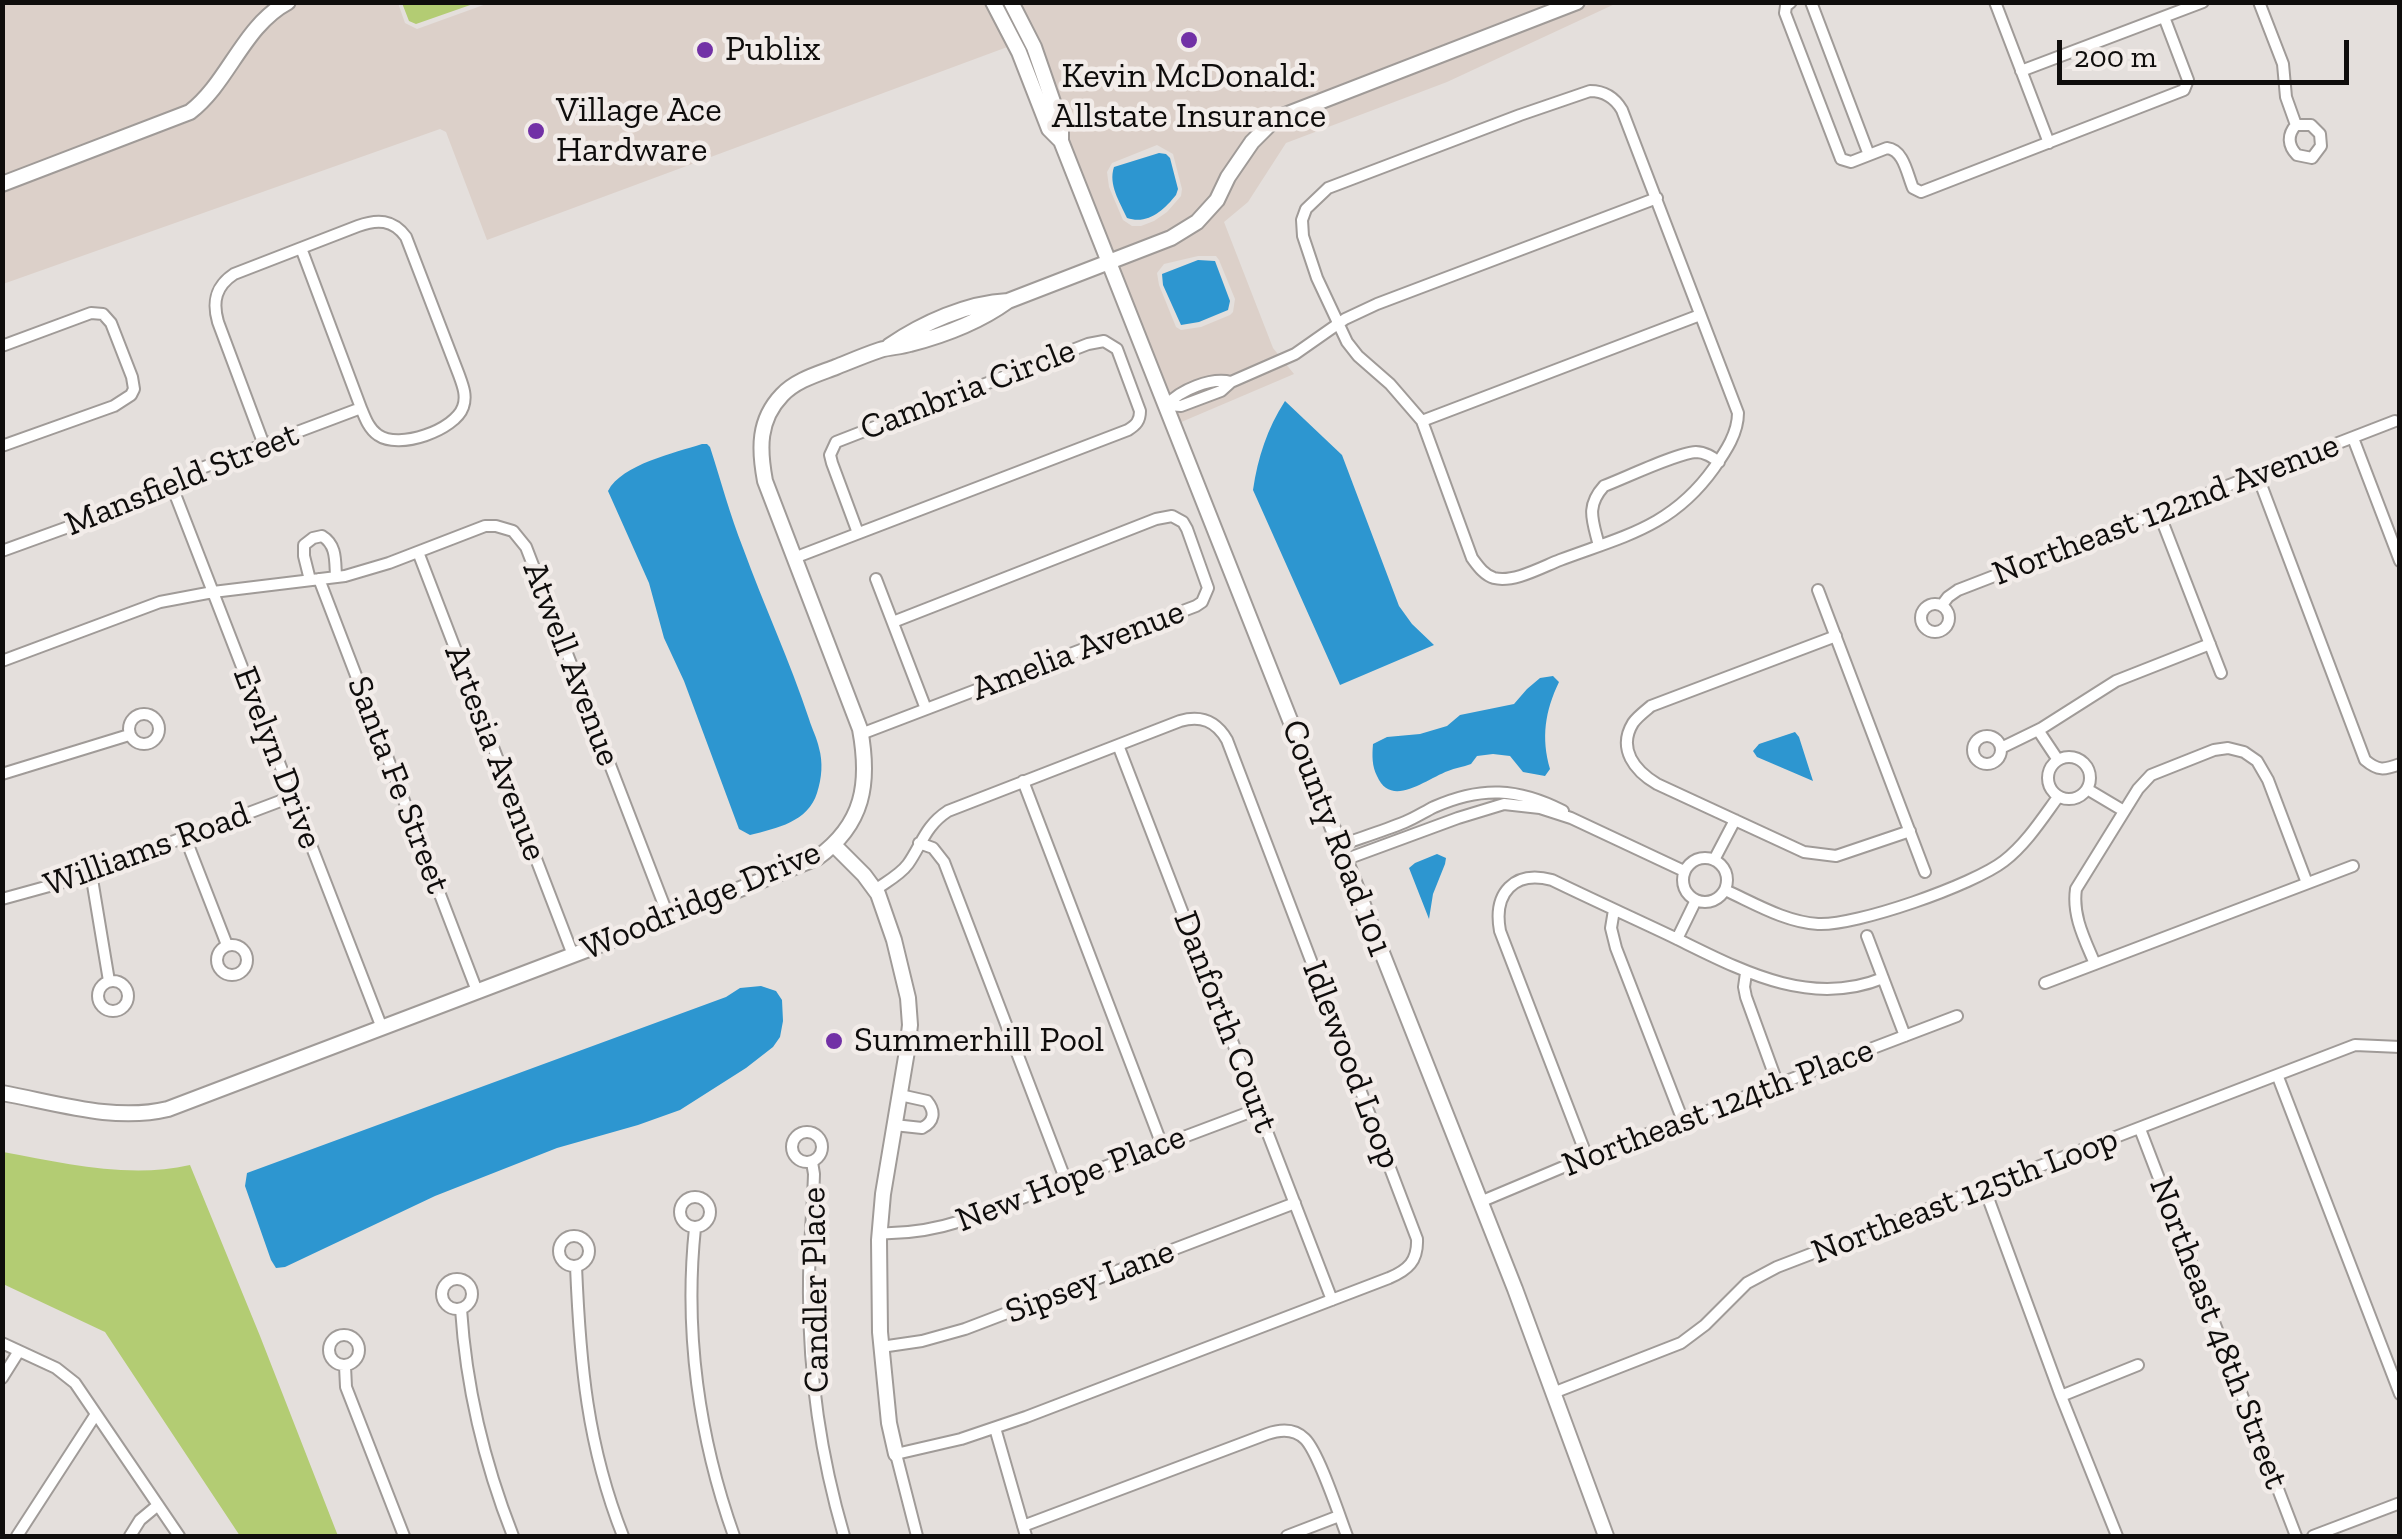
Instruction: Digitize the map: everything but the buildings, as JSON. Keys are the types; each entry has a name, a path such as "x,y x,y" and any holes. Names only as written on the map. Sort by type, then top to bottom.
{"street":[{"path":"2,184 190,112 264,19 288,2"},
{"name":"County Road 101","path":"993,2 1049,128 1061,141"},
{"name":"County Road 101","path":"1012,2 1034,47 1061,125 1061,141 1108,263 1480,1202 1606,1536"},
{"name":"Woodridge Drive","path":"2,1092 112,1113 152,1112 200,1098 817,858 849,826 866,772 861,734 764,481 760,442 764,425 783,394 797,383 884,349 947,333 1008,302 1171,238 1197,222 1217,200 1252,142 1275,119 1577,2"},
{"path":"1791,2 1785,15 1840,157 1848,163 1889,148 1897,150 1913,188 1921,192 2186,88 2188,80 2164,17"},
{"path":"1811,2 1869,155"},
{"path":"1995,2 2049,143"},
{"path":"2021,71 2204,2"},
{"path":"2259,2 2284,64 2286,98 2296,125"},
{"path":"1009,32 1024,26"},
{"path":"1599,91 1617,101 1622,110 1656,198 1738,412 1733,437 1695,494 1661,520 1510,578 1486,574 1472,558 1422,420 1358,356 1337,324 1302,236 1306,209 1328,188 1574,95 1599,91"},
{"path":"1167,405 1174,396 1219,379 1231,382 1296,354 1337,324 1392,298 1656,198"},
{"path":"264,445 218,322 215,298 225,280 234,274 302,248 370,222 391,223 401,230 418,262 465,398 463,408 450,425 406,441 398,442 372,430 302,248"},
{"path":"2,346 91,313 103,314 112,323 134,389 127,400 114,406 2,446"},
{"path":"1422,420 1700,315"},
{"name":"Cambria Circle","path":"794,558 1136,425 1140,411 1117,350 1111,344 1097,341 836,442 830,455 858,533"},
{"name":"Mansfield Street","path":"2,552 173,489 199,469 361,408"},
{"name":"Northeast 122nd Avenue","path":"1942,605 1958,590 2395,421"},
{"path":"2353,438 2400,561"},
{"path":"1599,546 1590,508 1594,496 1604,486 1696,452 1719,462"},
{"path":"2257,474 2365,760 2377,770 2400,764"},
{"name":"Evelyn Drive","path":"173,489 382,1028"},
{"path":"2159,513 2221,673"},
{"name":"Amelia Avenue","path":"861,734 1202,602 1207,582 1187,528 1179,518 1163,516 893,622"},
{"name":"Atwell Avenue","path":"2,661 160,602 336,577 367,570 485,526 505,528 520,537 526,547 668,918"},
{"path":"314,580 304,545 322,536 331,541 336,577"},
{"name":"Artesia Avenue","path":"418,552 573,954"},
{"name":"Santa Fe Street","path":"314,580 477,991"},
{"path":"876,580 926,709"},
{"path":"1818,590 1925,872"},
{"path":"1836,636 1651,706 1634,721 1627,738 1628,755 1640,774 1804,852 1836,856 1910,831"},
{"path":"2002,748 2116,681 2210,644"},
{"name":"Idlewood Loop","path":"875,890 899,873 932,824 948,811 1190,718 1215,724 1227,740 1418,1239 1416,1256 1404,1272 995,1428 896,1454"},
{"path":"2038,730 2058,760"},
{"path":"2,774 129,734"},
{"name":"Danforth Court","path":"1118,745 1332,1300"},
{"path":"2095,964 2076,914 2076,889 2138,789 2151,775 2164,769 2228,748 2257,761 2307,883"},
{"path":"2076,758 2086,766 2090,777 2087,788 2071,799 2058,797 2048,782 2050,770 2058,760 2076,758"},
{"path":"1023,782 1162,1145"},
{"path":"2087,788 2124,811"},
{"path":"1341,853 1446,802 1474,794 1524,794 1567,812 1571,818"},
{"name":"Williams Road","path":"2,899 91,873 291,796"},
{"path":"1724,890 1773,912 1816,924 1876,914 1987,872 2006,859 2058,797"},
{"path":"1341,853 1504,804 1540,808 1571,818 1684,871"},
{"path":"1714,860 1735,820"},
{"path":"186,837 226,945"},
{"path":"920,843 933,848 944,862 1066,1181"},
{"path":"834,844 875,890 894,940 908,998 910,1025 880,1233 881,1346 890,1423 917,1536"},
{"path":"1700,858 1714,860 1724,870 1724,890 1715,899 1696,900 1683,885 1684,871 1700,858"},
{"path":"2045,983 2353,866"},
{"path":"91,873 109,981"},
{"path":"1588,1158 1500,931 1498,908 1507,889 1516,882 1541,877 1552,880 1746,973 1784,985 1860,986 1882,978"},
{"path":"1677,939 1696,900"},
{"path":"1614,910 1611,928 1616,948 1683,1121"},
{"path":"1867,936 1905,1036"},
{"path":"1746,973 1746,997 1778,1085"},
{"name":"Northeast 124th Place","path":"1480,1202 1957,1016"},
{"name":"Northeast 125th Loop","path":"1553,1393 1681,1343 1705,1325 1732,1296 1764,1274 2355,1045 2400,1047"},
{"path":"2278,1077 2400,1394"},
{"path":"894,1125 922,1128 934,1113 927,1102 900,1095"},
{"name":"New Hope Place","path":"880,1233 934,1230 1258,1108"},
{"name":"Northeast 48th Street","path":"2140,1129 2296,1536"},
{"name":"Candler Place","path":"812,1162 812,1364 828,1470 844,1536"},
{"path":"1984,1188 2117,1536"},
{"name":"Sipsey Lane","path":"881,1346 922,1340 990,1320 1295,1203"},
{"path":"695,1228 691,1292 698,1390 714,1474 734,1536"},
{"path":"576,1266 584,1388 597,1458 623,1536"},
{"path":"461,1309 484,1448 513,1536"},
{"path":"2,1344 65,1374 178,1536"},
{"path":"2,1378 19,1351"},
{"path":"2061,1396 2138,1365"},
{"path":"345,1366 346,1386 404,1536"},
{"path":"16,1536 96,1414"},
{"path":"995,1428 1025,1531 1285,1430 1302,1436 1313,1450 1347,1536"},
{"path":"2313,1536 2400,1504"},
{"path":"130,1536 140,1520 158,1506"},
{"path":"1286,1536 1339,1516"}],"shaded area":[{"path":"3,3 276,3 252,25 200,95 186,107 3,178"},
{"path":"303,3 398,3 405,23 417,29 489,3 987,3 1010,46 487,240 446,132 440,129 3,284 3,190 185,121 268,23"},
{"path":"1018,3 1561,3 1273,114 1194,217 1169,233 1111,256","holes":["1157,145 1173,154 1181,196 1154,221 1132,226 1123,220 1109,187 1107,172 1112,163"]},
{"path":"1593,3 1617,3 1447,82 1286,143 1248,202 1224,222 1273,348 1294,374 1179,423 1115,267 1173,244 1233,180 1256,146 1278,124","holes":["1216,256 1235,299 1233,312 1201,327 1181,330 1176,327 1157,273 1164,264"]}],"green space":[{"path":"402,2 476,3 416,24 409,21"},
{"path":"3,1152 120,1170 190,1165 338,1536 240,1536 105,1332 3,1284"}],"water":[{"path":"1159,153 1170,158 1176,195 1149,218 1127,218 1114,187 1114,167"},
{"path":"1198,260 1215,261 1230,301 1228,310 1181,325 1162,274"},
{"path":"1285,401 1342,455 1399,606 1434,645 1340,685 1253,490 1264,444"},
{"path":"702,444 710,447 738,536 802,697 821,759 819,787 807,811 771,830 750,835 739,829 664,638 649,583 608,491 637,467"},
{"path":"1553,676 1559,682 1546,725 1550,769 1545,776 1523,772 1510,756 1493,754 1477,756 1471,764 1410,789 1391,790 1383,786 1373,761 1373,744 1387,737 1447,726 1460,715 1514,704 1540,678"},
{"path":"1795,732 1813,781 1757,757 1753,751 1759,744"},
{"path":"1437,854 1446,858 1429,919 1409,868"},
{"path":"761,986 776,991 782,1000 780,1037 746,1068 680,1110 557,1148 435,1196 285,1267 276,1268 271,1260 245,1186 247,1173 726,997 740,988"}],"place":[{"name":"Kevin McDonald: Allstate Insurance","path":"1189,40"},
{"name":"Publix","path":"705,50"},
{"name":"Village Ace Hardware","path":"536,131"},
{"name":"Summerhill Pool","path":"834,1041"}]}
